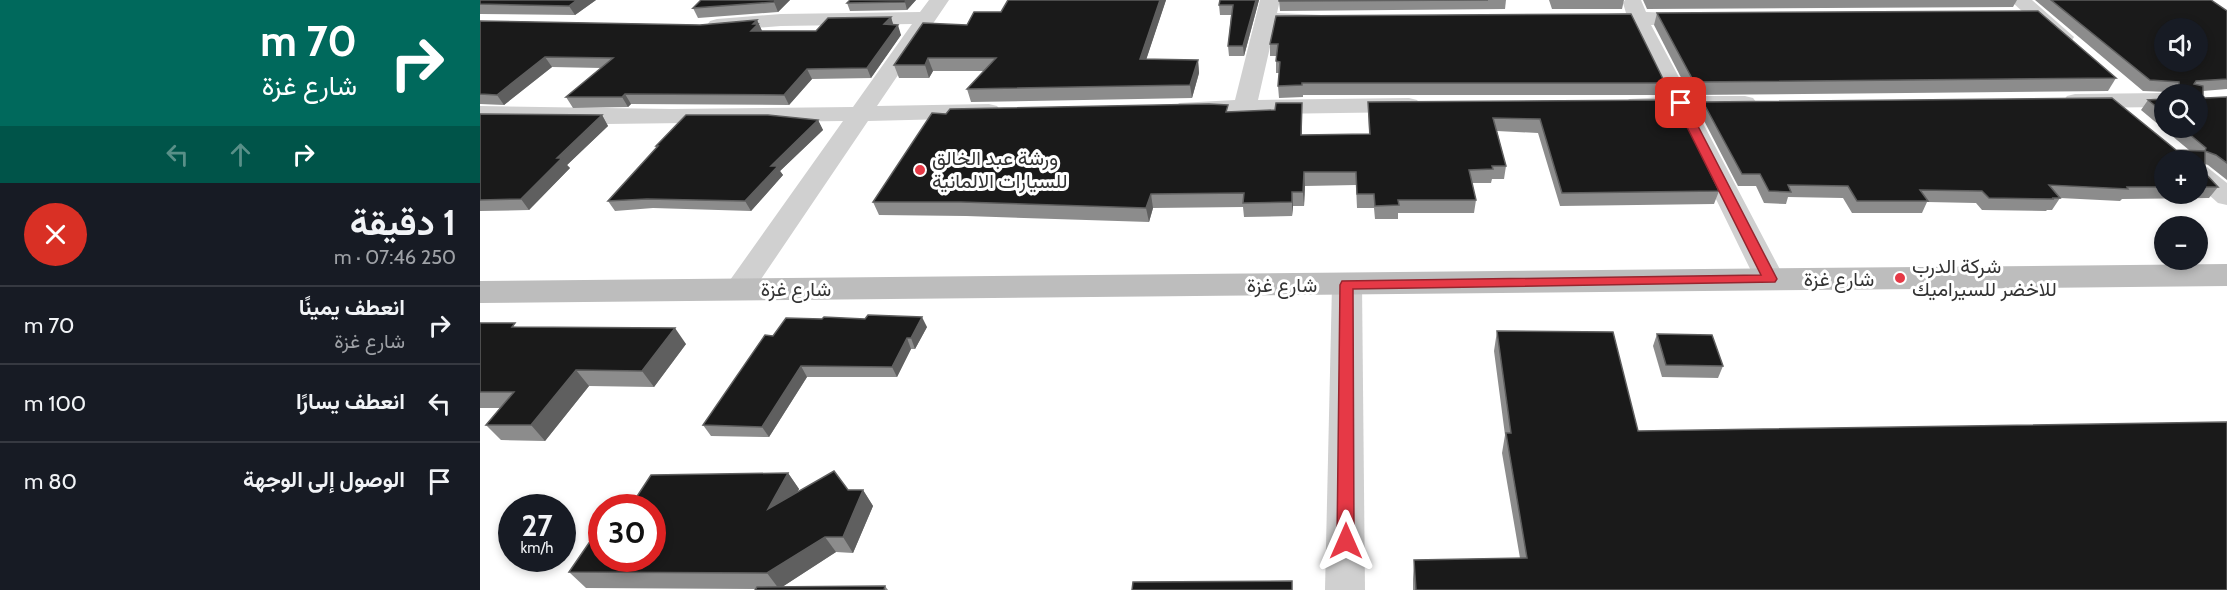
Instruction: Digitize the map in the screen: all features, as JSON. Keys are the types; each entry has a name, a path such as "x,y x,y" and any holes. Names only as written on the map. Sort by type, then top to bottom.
{"main road":[{"name":"شارع غزة","path":"480,292 2227,275"}],"street":[{"path":"2016,7 2036,15 2078,50"},
{"path":"697,26 933,9"},
{"path":"738,290 933,9"},
{"path":"1570,19 1635,9 1720,18"},
{"path":"1635,9 1770,279"},
{"path":"1245,107 1268,10 1337,19"},
{"path":"2056,101 2154,100"},
{"path":"1610,104 1763,103"},
{"path":"1161,108 1434,105"},
{"path":"480,112 638,117 1006,111"},
{"path":"2208,181 2227,197"},
{"path":"1345,590 1347,285"}],"building":[{"path":"480,0 577,0 569,6 480,4"},
{"path":"701,0 776,0 693,8"},
{"path":"850,0 906,0 905,2 847,3"},
{"path":"1008,0 1160,0 1140,59 1198,60 1190,85 967,89 996,58 928,58 925,65 894,65 923,23 967,25 974,12 1001,12"},
{"path":"1220,0 1256,0 1243,46 1228,46 1233,5 1219,5"},
{"path":"1279,0 1488,0 1279,1"},
{"path":"2051,0 2211,0 2227,11 2227,79 2196,81 2194,84 2179,84 2179,82 2150,80"},
{"path":"2038,11 2116,78 1694,82 1657,13"},
{"path":"1631,14 1665,83 1302,83 1302,85 1278,86 1280,62 1276,61 1278,44 1270,44 1276,16"},
{"path":"891,17 884,24 898,25 867,68 807,69 784,95 625,94 622,97 566,97 613,58 545,57 497,95 480,94 480,21 700,25 757,20 753,24 758,24 751,31 816,31 828,18"},
{"path":"2227,97 2227,163 2208,152 2194,138 2208,138 2208,98"},
{"path":"2112,98 2154,132 2154,138 2161,138 2176,150 2154,150 2154,187 2127,187 2128,189 2049,185 2060,198 2052,198 2054,199 1989,198 1982,191 1920,190 1928,201 1857,201 1848,186 1788,185 1791,192 1769,191 1760,174 1742,174 1703,102"},
{"path":"1675,100 1719,191 1562,193 1540,119 1493,118 1506,166 1469,170 1476,200 1398,200 1399,205 1375,206 1374,194 1357,194 1356,172 1304,172 1303,192 1292,192 1292,202 1243,203 1244,193 1151,194 1146,208 961,202 873,202 932,113 946,114 950,109 1209,104 1228,105 1226,112 1275,110 1276,103 1302,103 1301,135 1370,134 1368,102"},
{"path":"480,114 602,115 557,158 562,158 521,199 480,200"},
{"path":"686,115 768,115 818,120 771,166 778,166 745,201 647,199 608,201"},
{"path":"2208,176 2218,187 2208,187"},
{"path":"868,315 922,317 911,338 907,338 892,367 801,366 762,427 703,425 765,335 773,336 786,318 865,319"},
{"path":"480,323 515,323 512,327 675,328 642,371 576,370 531,425 486,425 514,392 480,392"},
{"path":"1497,331 1613,332 1638,431 2227,422 2227,590 1416,590 1414,560 1527,558 1506,433 1511,433"},
{"path":"1657,334 1712,335 1723,366 1666,365"},
{"path":"834,471 848,490 863,490 843,537 825,537 767,573 569,572 576,572 576,562 588,544 588,572 666,572 666,494 639,494 651,475 788,473 768,509"},
{"path":"1292,581 1292,590 1132,590 1133,582"},
{"path":"885,586 884,590 755,590 757,587"}],"place":[{"name":"ورشة عبد الخالق للسيارات الالمانية","path":"920,170"},
{"name":"شركة الدرب للاخضر للسيراميك","path":"1900,278"}],"route":[{"path":"1346,541 1347,285 1770,279 1681,103"}]}
